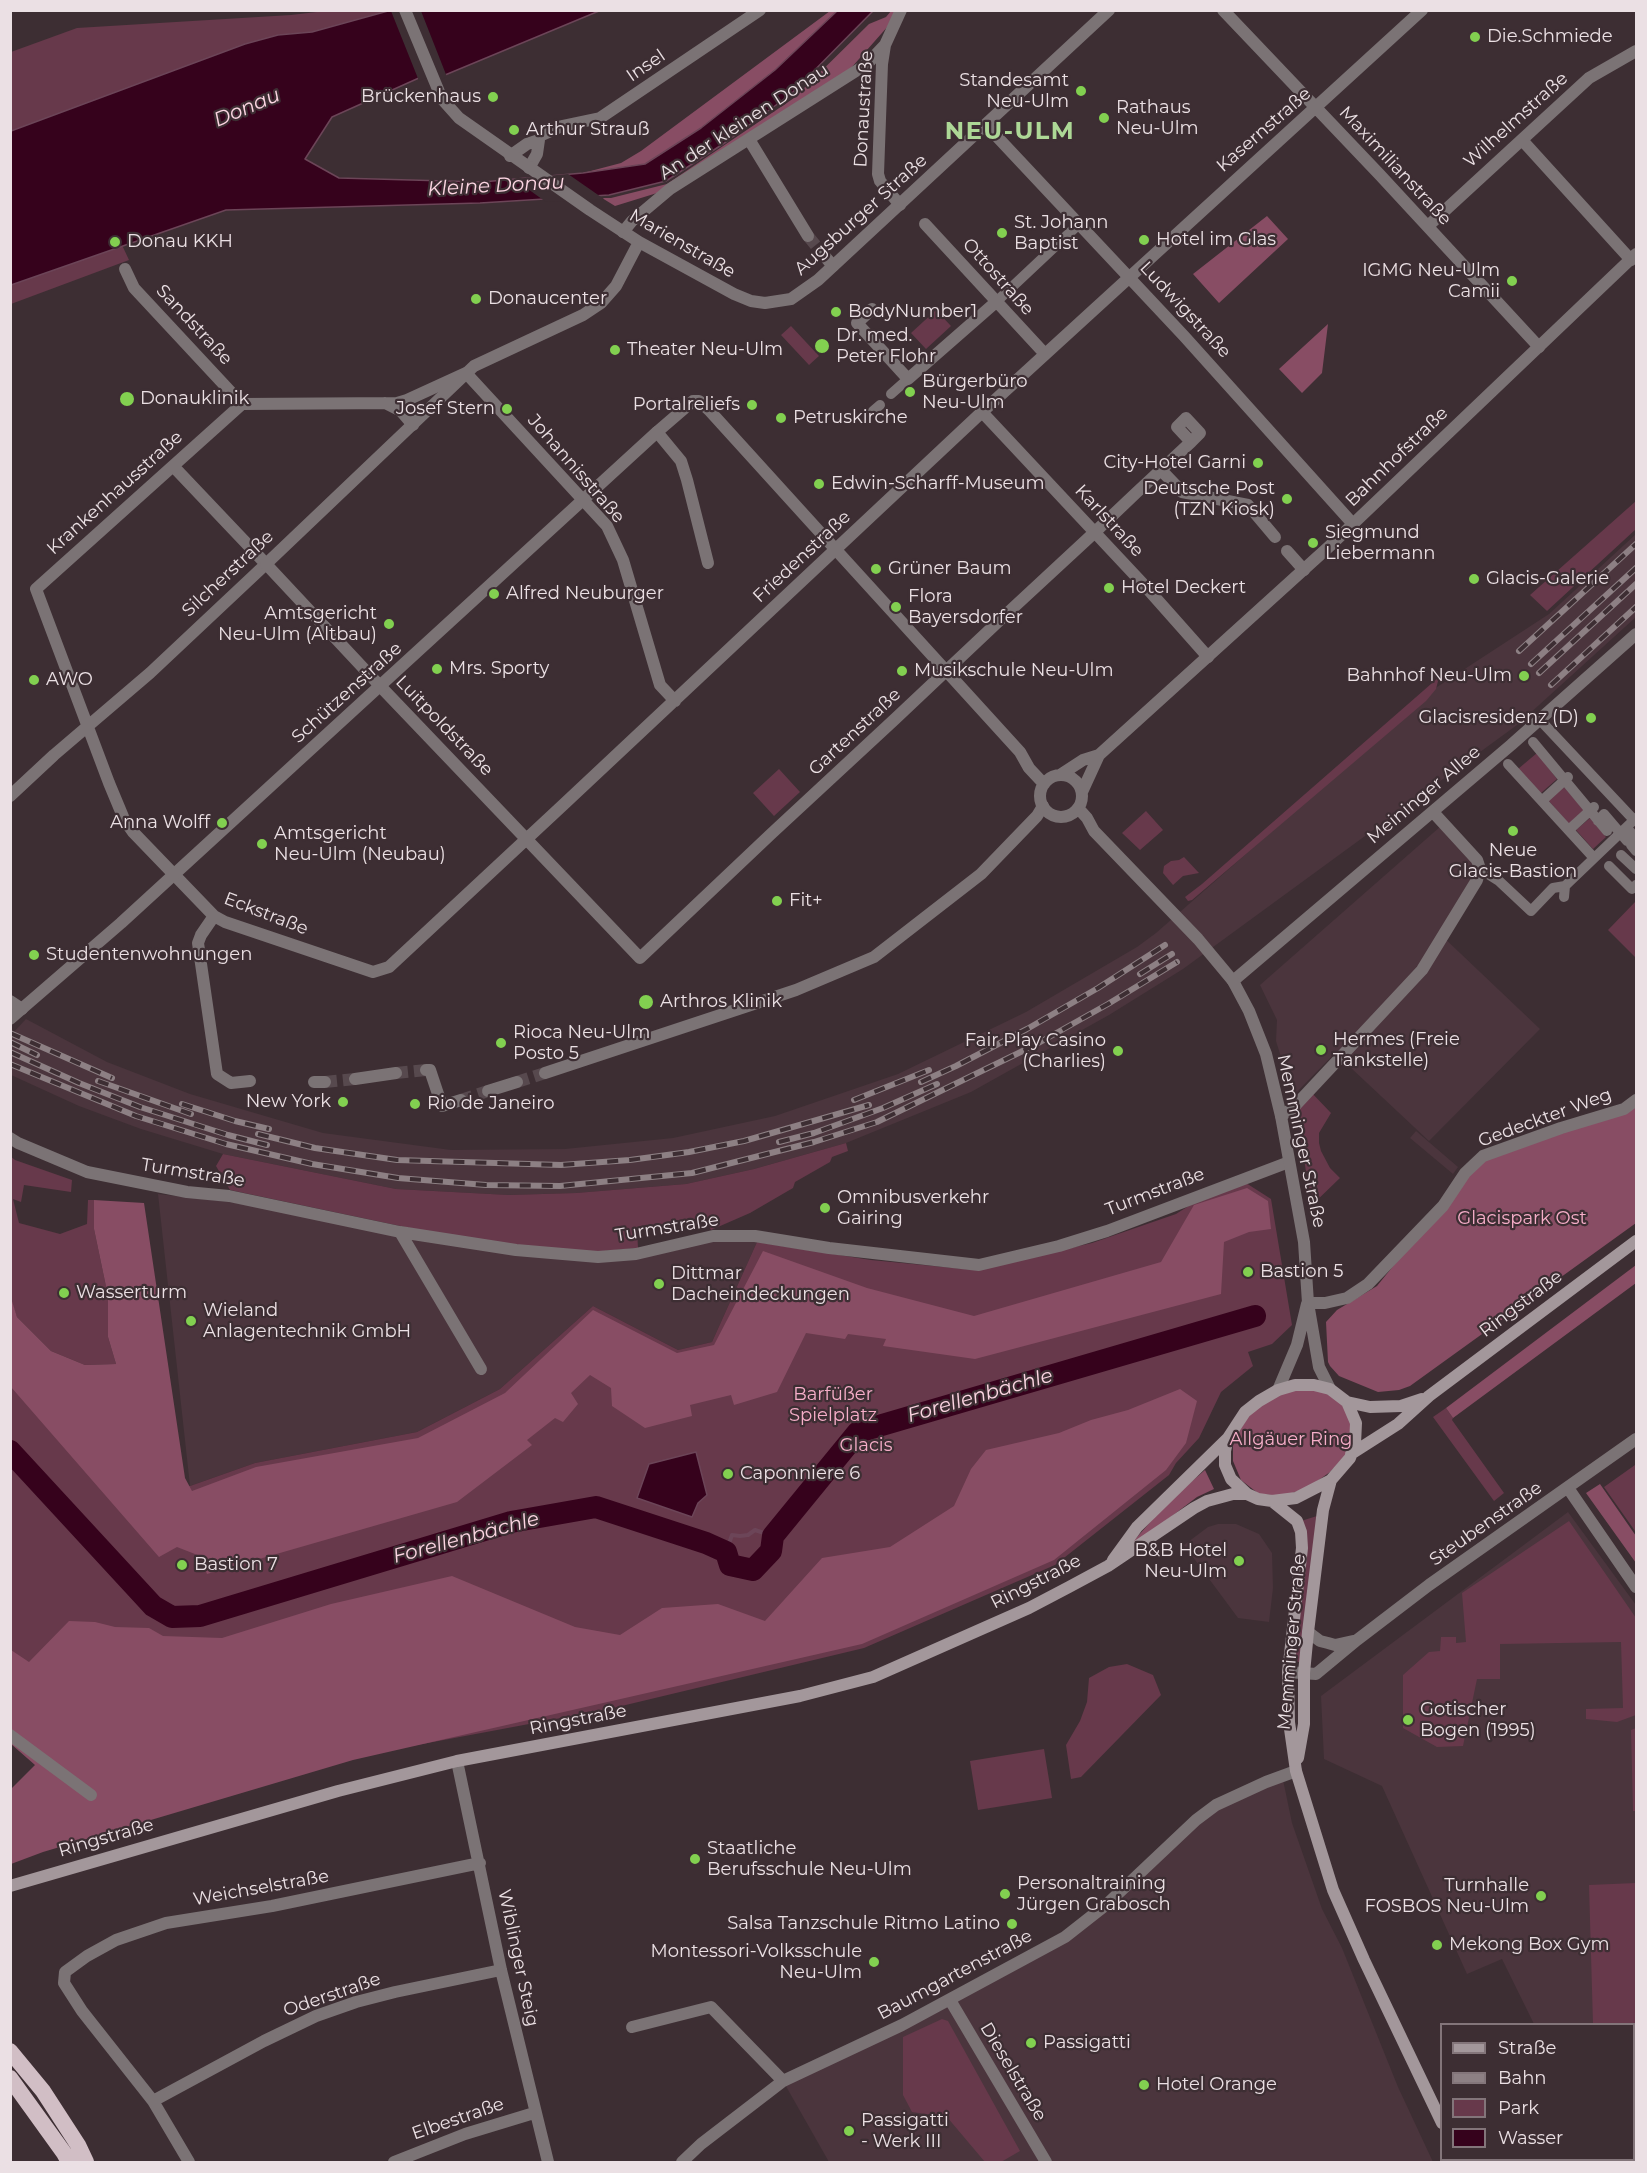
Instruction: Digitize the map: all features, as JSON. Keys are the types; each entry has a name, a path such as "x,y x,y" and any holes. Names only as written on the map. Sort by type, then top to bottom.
{"highway":[{"path":"10,2051 43,2091 86,2163"},
{"path":"10,2078 69,2163"}],"main road":[{"name":"Ringstraße","path":"1351,1454 1398,1424 1429,1396 1636,1241"},
{"path":"1295,1385 1314,1385 1330,1389 1347,1402 1356,1423 1355,1444 1351,1454 1331,1480 1296,1498 1272,1501 1258,1499 1247,1494 1230,1479 1225,1465 1225,1451 1228,1438 1245,1412 1258,1401 1278,1390 1295,1385"},
{"name":"Ringstraße","path":"1347,1402 1370,1407 1401,1406 1429,1396"},
{"name":"Ringstraße","path":"1108,1566 1137,1527 1228,1438"},
{"name":"Memminger Straße","path":"1296,1771 1304,1724 1304,1673 1308,1632 1323,1510 1331,1480"},
{"name":"Ringstraße","path":"10,1884 338,1791 457,1761 800,1696 873,1677 1029,1608 1108,1566 1194,1508 1218,1497 1247,1494"},
{"name":"Memminger Straße","path":"1272,1501 1297,1521 1301,1532 1302,1548 1288,1672 1288,1722 1296,1771 1333,1890 1440,2118"}],"street":[{"name":"Marienstraße","path":"405,10 444,104 454,114 510,156 639,242 717,286 759,302"},
{"name":"Insel","path":"544,134 562,126 600,118 760,10"},
{"name":"Donaustraße","path":"900,205 878,177 882,64 885,45 901,10"},
{"name":"Augsburger Straße","path":"759,302 771,303 791,299 800,294 900,205 1109,10"},
{"name":"Maximilianstraße","path":"1223,10 1539,347"},
{"name":"Kasernstraße","path":"1129,277 1422,10"},
{"name":"An der kleinen Donau","path":"623,232 632,221 670,189 750,141 867,64 885,45"},
{"name":"Wilhelmstraße","path":"1428,226 1589,78 1636,51"},
{"name":"Ludwigstraße","path":"986,125 1129,277 1353,524"},
{"path":"510,156 527,144 539,140 533,171"},
{"path":"1522,140 1634,257"},
{"path":"750,141 808,236"},
{"name":"Ottostraße","path":"925,224 1045,354"},
{"path":"891,394 996,302 1079,224"},
{"path":"242,404 384,403 407,400 466,373 474,366 592,309 616,286 639,242"},
{"path":"821,252 833,266"},
{"name":"Bahnhofstraße","path":"1052,779 1083,760 1099,754 1208,657 1353,524 1634,257"},
{"name":"Sandstraße","path":"125,269 134,288 242,404"},
{"name":"Friedenstraße","path":"526,839 1129,277"},
{"path":"872,309 857,323 908,378"},
{"name":"Silcherstraße","path":"10,796 150,673 466,373"},
{"name":"Johannisstraße","path":"466,373 607,526 623,560 660,685 675,700"},
{"name":"Schützenstraße","path":"10,1019 381,687 692,401 699,401 706,408 836,549"},
{"path":"384,403 401,411 413,425"},
{"name":"Krankenhausstraße","path":"40,583 242,404"},
{"name":"Karlstraße","path":"982,412 1208,657"},
{"path":"657,432 681,461 708,563"},
{"name":"Gartenstraße","path":"640,958 1191,442"},
{"name":"Luitpoldstraße","path":"173,466 640,958"},
{"path":"1161,470 1182,492 1248,505 1275,537"},
{"path":"836,549 1020,752 1029,768 1052,779 1073,779 1082,792 1081,801 1075,811 1059,816 1045,809 1041,797 1052,779"},
{"path":"1287,551 1304,570"},
{"name":"Eckstraße","path":"40,583 36,589 38,596 124,819 133,832 214,916 373,972 393,964 526,839"},
{"name":"Meininger Allee","path":"1233,981 1634,641"},
{"path":"1540,720 1609,794 1636,870"},
{"path":"1533,742 1594,807 1598,820 1604,814 1624,838"},
{"name":"Bahnhofstraße","path":"1082,792 1099,754"},
{"path":"1508,764 1632,889 1630,891"},
{"path":"1545,798 1581,764"},
{"path":"1572,827 1609,794"},
{"path":"545,1073 796,990 874,957 981,874 1045,809"},
{"name":"Memminger Straße","path":"1075,811 1087,819 1094,831 1198,939 1233,981 1249,1011 1266,1054 1281,1116 1304,1242 1308,1303 1319,1367 1330,1389"},
{"path":"1433,812 1474,856 1480,869 1499,881 1531,911 1553,888 1565,891 1624,838"},
{"path":"1281,1116 1293,1108 1422,970 1477,880 1480,869"},
{"path":"214,916 198,943 217,1074 231,1083 250,1081"},
{"path":"10,1001 22,1009"},
{"path":"426,1070 430,1070 442,1106 461,1100"},
{"path":"355,1079 396,1073"},
{"path":"488,1091 517,1082"},
{"name":"Gedeckter Weg","path":"1308,1303 1325,1303 1347,1298 1368,1284 1443,1206 1465,1173 1483,1156 1624,1108 1636,1100"},
{"name":"Turmstraße","path":"10,1138 87,1172 187,1192 230,1196 400,1232 516,1250 598,1257 636,1254 713,1236 755,1236 829,1248 979,1265 1059,1246 1107,1231 1288,1162"},
{"path":"400,1232 481,1369"},
{"name":"Memminger Straße","path":"1278,1390 1297,1345 1308,1303"},
{"name":"Steubenstraße","path":"1288,1672 1316,1674 1429,1585 1636,1439"},
{"path":"1568,1488 1636,1587"},
{"path":"1308,1632 1320,1641 1335,1645 1357,1640"},
{"path":"10,1735 91,1795"},
{"name":"Wiblinger Steig","path":"457,1761 501,1970 548,2163"},
{"name":"Baumgartenstraße","path":"682,2163 701,2144 783,2081 950,2000 1078,1928 1196,1820 1216,1805 1296,1771"},
{"name":"Weichselstraße","path":"153,2101 82,2011 64,1983 65,1972 87,1956 116,1940 166,1923 297,1901 480,1863"},
{"name":"Oderstraße","path":"153,2101 316,2016 356,2002 501,1970"},
{"name":"Dieselstraße","path":"950,2000 1046,2163"},
{"path":"632,2026 711,2007 783,2081"},
{"path":"153,2101 189,2163"},
{"name":"Elbestraße","path":"394,2163 469,2133 534,2113"}],"shaded area":[{"path":"1636,534 1636,617 1517,725 1183,969 1109,1015 971,1092 846,1143 754,1169 686,1184 576,1193 509,1195 396,1189 223,1154 141,1129 79,1106 11,1075 11,1035 26,1019 107,1062 190,1094 323,1133 451,1150 565,1149 673,1138 775,1116 898,1074 1026,1012 1137,947 1156,933 1434,689 1549,614"},
{"path":"1441,826 1471,857 1474,870 1472,880 1440,934 1540,1029 1429,1141 1335,1053 1293,1096 1276,1041 1277,1020 1260,985"},
{"path":"1416,1131 1458,1167 1453,1174 1410,1138"},
{"path":"158,1194 229,1202 592,1262 715,1241 757,1242 712,1342 678,1350 593,1306 500,1389 417,1432 255,1463 190,1486"},
{"path":"1568,1512 1636,1605 1636,2127 1635,2023 1534,2023 1502,1959 1467,1974 1382,1786 1324,1759 1321,1696"},
{"path":"1218,1524 1236,1524 1259,1534 1272,1553 1273,1588 1269,1622 1238,1618 1184,1545 1208,1527"},
{"path":"1282,1775 1292,1823 1322,1909 1342,1948 1398,2087 1433,2162 829,2162 783,2081 1065,1937 1216,1805"}],"green space":[{"path":"325,11 387,11 312,32 278,35 245,44 11,131 11,52 77,28"},
{"path":"830,11 837,11 776,69 701,128 645,164 583,173 621,163 641,151"},
{"path":"891,11 897,11 889,25 844,76 670,189 615,206 602,198 611,198 667,184 794,98 869,24 886,17"},
{"path":"1267,216 1288,239 1219,303 1193,274"},
{"path":"122,245 129,260 11,304 10,285"},
{"path":"936,310 951,326 926,349 911,333"},
{"path":"1328,324 1322,373 1302,393 1279,369"},
{"path":"791,326 819,356 809,365 781,335"},
{"path":"1636,501 1636,529 1547,611 1530,595"},
{"path":"1439,677 1436,689 1426,701 1192,900 1188,901 1185,897"},
{"path":"1537,753 1557,779 1541,793 1518,769"},
{"path":"779,769 800,792 774,816 753,793"},
{"path":"1564,787 1584,810 1569,824 1548,800"},
{"path":"1146,811 1163,830 1140,850 1122,833"},
{"path":"1590,818 1606,837 1593,849 1576,830"},
{"path":"1184,857 1199,873 1183,876 1173,885 1163,873 1164,866"},
{"path":"1636,901 1636,958 1608,930"},
{"path":"1309,1090 1331,1113 1319,1133 1319,1143 1330,1168 1340,1178 1311,1206 1300,1131 1293,1108"},
{"name":"Glacispark Ost","path":"1636,1104 1636,1223 1410,1386 1399,1390 1378,1392 1339,1376 1330,1366 1326,1322 1337,1310 1377,1286 1467,1175 1485,1158"},
{"path":"846,1143 848,1151 832,1157 830,1162 795,1182 793,1188 750,1213 711,1230 705,1217 637,1230 638,1248 592,1252 523,1247 424,1231 230,1190 216,1166 223,1154 396,1189 509,1195 576,1193 686,1184 754,1169"},
{"path":"10,1156 15,1160 72,1180 71,1192 24,1185 21,1202 13,1199 19,1223 60,1234 87,1224 88,1200 94,1200 94,1229 108,1296 108,1337 116,1364 85,1365 51,1351 17,1317 10,1298"},
{"name":"Glacis","path":"1246,1183 1271,1199 1292,1325 1272,1344 1248,1352 1253,1366 1221,1392 1199,1438 1176,1463 1169,1475 1055,1565 864,1648 609,1709 337,1760 11,1660 11,1337 145,1475 190,1486 255,1463 417,1432 500,1389 593,1306 678,1350 712,1342 757,1242 871,1260 975,1270 1092,1243 1176,1214 1198,1200"},
{"path":"1247,1188 1268,1201 1271,1229 1249,1232 1224,1242 1221,1294 975,1359 883,1346 886,1339 848,1334 845,1339 806,1333 777,1392 734,1405 731,1395 690,1405 692,1416 645,1428 612,1406 611,1388 590,1375 571,1393 578,1404 563,1422 555,1418 527,1440 532,1445 457,1502 207,1574 200,1556 177,1547 159,1557 11,1387 11,1298 17,1317 51,1351 85,1365 116,1364 108,1337 108,1296 94,1229 94,1200 144,1203 185,1478 192,1491 256,1467 418,1438 505,1393 593,1310 677,1353 714,1345 763,1251 867,1288 974,1316 1161,1262 1194,1205"},
{"path":"1636,1265 1636,1283 1453,1418 1446,1408"},
{"name":"Allgäuer Ring","path":"1306,1387 1337,1397 1347,1412 1352,1423 1349,1446 1345,1456 1330,1472 1309,1487 1284,1496 1259,1494 1241,1480 1233,1461 1233,1442 1252,1410 1267,1398"},
{"path":"1180,1389 1197,1401 1186,1443 1166,1470 1054,1560 862,1644 353,1760 43,1852 11,1864 11,1789 35,1765 11,1744 11,1650 29,1662 69,1621 95,1622 115,1627 149,1628 163,1636 222,1638 331,1604 452,1576 575,1627 620,1635 662,1608 718,1604 765,1621 822,1558 890,1547 954,1506 971,1469 986,1450 1059,1433 1091,1420 1128,1410"},
{"path":"1446,1408 1452,1420 1504,1493 1494,1501 1433,1417"},
{"path":"1635,1465 1636,1468 1635,1531 1604,1487"},
{"path":"1205,1470 1214,1489 1197,1497 1122,1554 1169,1501"},
{"path":"1600,1484 1636,1536 1636,1563 1586,1493"},
{"path":"1317,1516 1301,1662 1293,1662 1301,1521"},
{"path":"1569,1521 1636,1618 1636,1715 1617,1722 1586,1719 1586,1709 1623,1708 1621,1642 1500,1644 1500,1679 1477,1679 1463,1746 1437,1747 1403,1728 1403,1675 1429,1652 1440,1651 1441,1637 1456,1637 1456,1643 1466,1642 1462,1593"},
{"path":"1127,1664 1153,1675 1161,1695 1081,1777 1071,1779 1066,1745 1080,1721 1087,1702 1089,1678 1109,1667"},
{"path":"1636,1728 1636,1811 1633,1811 1631,1730"},
{"path":"1044,1749 1052,1798 978,1810 970,1761"},
{"path":"1636,1883 1636,2047 1635,2023 1593,2023 1589,1885"},
{"path":"942,2019 948,2021 1020,2151 1001,2162 985,2162 947,2117 912,2112 903,2095 903,2037"}],"water":[{"path":"388,11 599,11 433,80 430,73 332,117 305,159 339,178 482,182 583,173 645,164 701,128 775,70 837,11 873,11 791,94 726,142 666,181 609,195 480,203 226,210 11,285 11,131 245,44 278,35 312,32"},
{"path":"696,1452 707,1495 698,1503 692,1517 637,1498 649,1464"}],"pier":[{"path":"391,11 421,11 447,77 434,83 429,77 419,81"},
{"path":"568,174 604,199 546,202 514,179"}],"waterway":[{"name":"Forellenbächle","path":"10,1451 153,1606 172,1617 200,1616 511,1522 596,1507 706,1543 726,1552 730,1565 753,1570 771,1551 773,1536 858,1432 1255,1316"},
{"path":"726,1552 732,1535 748,1535 755,1530 773,1536"}],"tunnel":[{"path":"808,236 821,252"},
{"path":"396,1073 426,1070"},
{"path":"517,1082 545,1073"},
{"path":"325,1082 355,1079"},
{"path":"461,1100 488,1091"}],"railway":[{"path":"1519,651 1636,544"},
{"path":"1531,664 1636,568"},
{"path":"1539,673 1636,584"},
{"path":"1551,685 1636,607"},
{"path":"921,1082 1027,1029 1098,988 1165,945"},
{"path":"1140,974 1172,954"},
{"path":"10,1064 136,1116 226,1144 312,1164 398,1178 486,1185 560,1186 692,1173 814,1142 877,1122 1035,1045 1177,962"},
{"path":"10,1033 112,1078"},
{"path":"10,1042 37,1055"},
{"path":"10,1052 140,1107 267,1145"},
{"path":"854,1100 929,1070"},
{"path":"98,1081 191,1114"},
{"path":"779,1142 814,1133 883,1108 937,1084"},
{"path":"182,1104 269,1129"},
{"path":"258,1134 315,1148 397,1160 561,1165 630,1160 689,1152 744,1141 869,1105"}],"place":[{"name":"Die.Schmiede","path":"1475,37"},
{"name":"Standesamt Neu-Ulm","path":"1081,91"},
{"name":"Brückenhaus","path":"493,97"},
{"name":"Rathaus Neu-Ulm","path":"1104,118"},
{"name":"Arthur Strauß","path":"514,130"},
{"name":"St. Johann Baptist","path":"1002,233"},
{"name":"Hotel im Glas","path":"1144,240"},
{"name":"Donau KKH","path":"115,242"},
{"name":"IGMG Neu-Ulm Camii","path":"1512,281"},
{"name":"Donaucenter","path":"476,299"},
{"name":"BodyNumber1","path":"836,312"},
{"name":"Dr. med. Peter Flohr","path":"822,346"},
{"name":"Theater Neu-Ulm","path":"615,350"},
{"name":"Bürgerbüro Neu-Ulm","path":"910,392"},
{"name":"Donauklinik","path":"127,399"},
{"name":"Portalreliefs","path":"752,405"},
{"name":"Josef Stern","path":"507,409"},
{"name":"Petruskirche","path":"781,418"},
{"name":"City-Hotel Garni","path":"1258,463"},
{"name":"Edwin-Scharff-Museum","path":"819,484"},
{"name":"Deutsche Post (TZN Kiosk)","path":"1287,499"},
{"name":"Siegmund Liebermann","path":"1313,543"},
{"name":"Grüner Baum","path":"876,569"},
{"name":"Glacis-Galerie","path":"1474,579"},
{"name":"Hotel Deckert","path":"1109,588"},
{"name":"Alfred Neuburger","path":"494,594"},
{"name":"Flora Bayersdorfer","path":"896,607"},
{"name":"Amtsgericht Neu-Ulm (Altbau)","path":"389,624"},
{"name":"Mrs. Sporty","path":"437,669"},
{"name":"Musikschule Neu-Ulm","path":"902,671"},
{"name":"Bahnhof Neu-Ulm","path":"1524,676"},
{"name":"AWO","path":"34,680"},
{"name":"Glacisresidenz (D)","path":"1591,718"},
{"name":"Anna Wolff","path":"222,823"},
{"name":"Neue Glacis-Bastion","path":"1513,831"},
{"name":"Amtsgericht Neu-Ulm (Neubau)","path":"262,844"},
{"name":"Fit+","path":"777,901"},
{"name":"Studentenwohnungen","path":"34,955"},
{"name":"Arthros Klinik","path":"646,1002"},
{"name":"Rioca Neu-Ulm Posto 5","path":"501,1043"},
{"name":"Hermes (Freie Tankstelle)","path":"1321,1050"},
{"name":"Fair Play Casino (Charlies)","path":"1118,1051"},
{"name":"New York","path":"343,1102"},
{"name":"Rio de Janeiro","path":"415,1104"},
{"name":"Omnibusverkehr Gairing","path":"825,1208"},
{"name":"Bastion 5","path":"1248,1272"},
{"name":"Dittmar Dacheindeckungen","path":"659,1284"},
{"name":"Wasserturm","path":"64,1293"},
{"name":"Wieland Anlagentechnik GmbH","path":"191,1321"},
{"name":"Caponniere 6","path":"728,1474"},
{"name":"B&B Hotel Neu-Ulm","path":"1239,1561"},
{"name":"Bastion 7","path":"182,1565"},
{"name":"Gotischer Bogen (1995)","path":"1408,1720"},
{"name":"Staatliche Berufsschule Neu-Ulm","path":"695,1859"},
{"name":"Personaltraining Jürgen Grabosch","path":"1005,1894"},
{"name":"Turnhalle FOSBOS Neu-Ulm","path":"1541,1896"},
{"name":"Salsa Tanzschule Ritmo Latino","path":"1012,1924"},
{"name":"Mekong Box Gym","path":"1437,1945"},
{"name":"Montessori-Volksschule Neu-Ulm","path":"874,1962"},
{"name":"Passigatti","path":"1031,2043"},
{"name":"Hotel Orange","path":"1144,2085"},
{"name":"Passigatti - Werk III","path":"849,2131"}],"district":[{"name":"NEU-ULM","path":"1010,132"}],"water label":[{"name":"Donau","path":"247,108"},
{"name":"Kleine Donau","path":"496,186"}],"park label":[{"name":"Barfüßer Spielplatz","path":"833,1405"}]}
